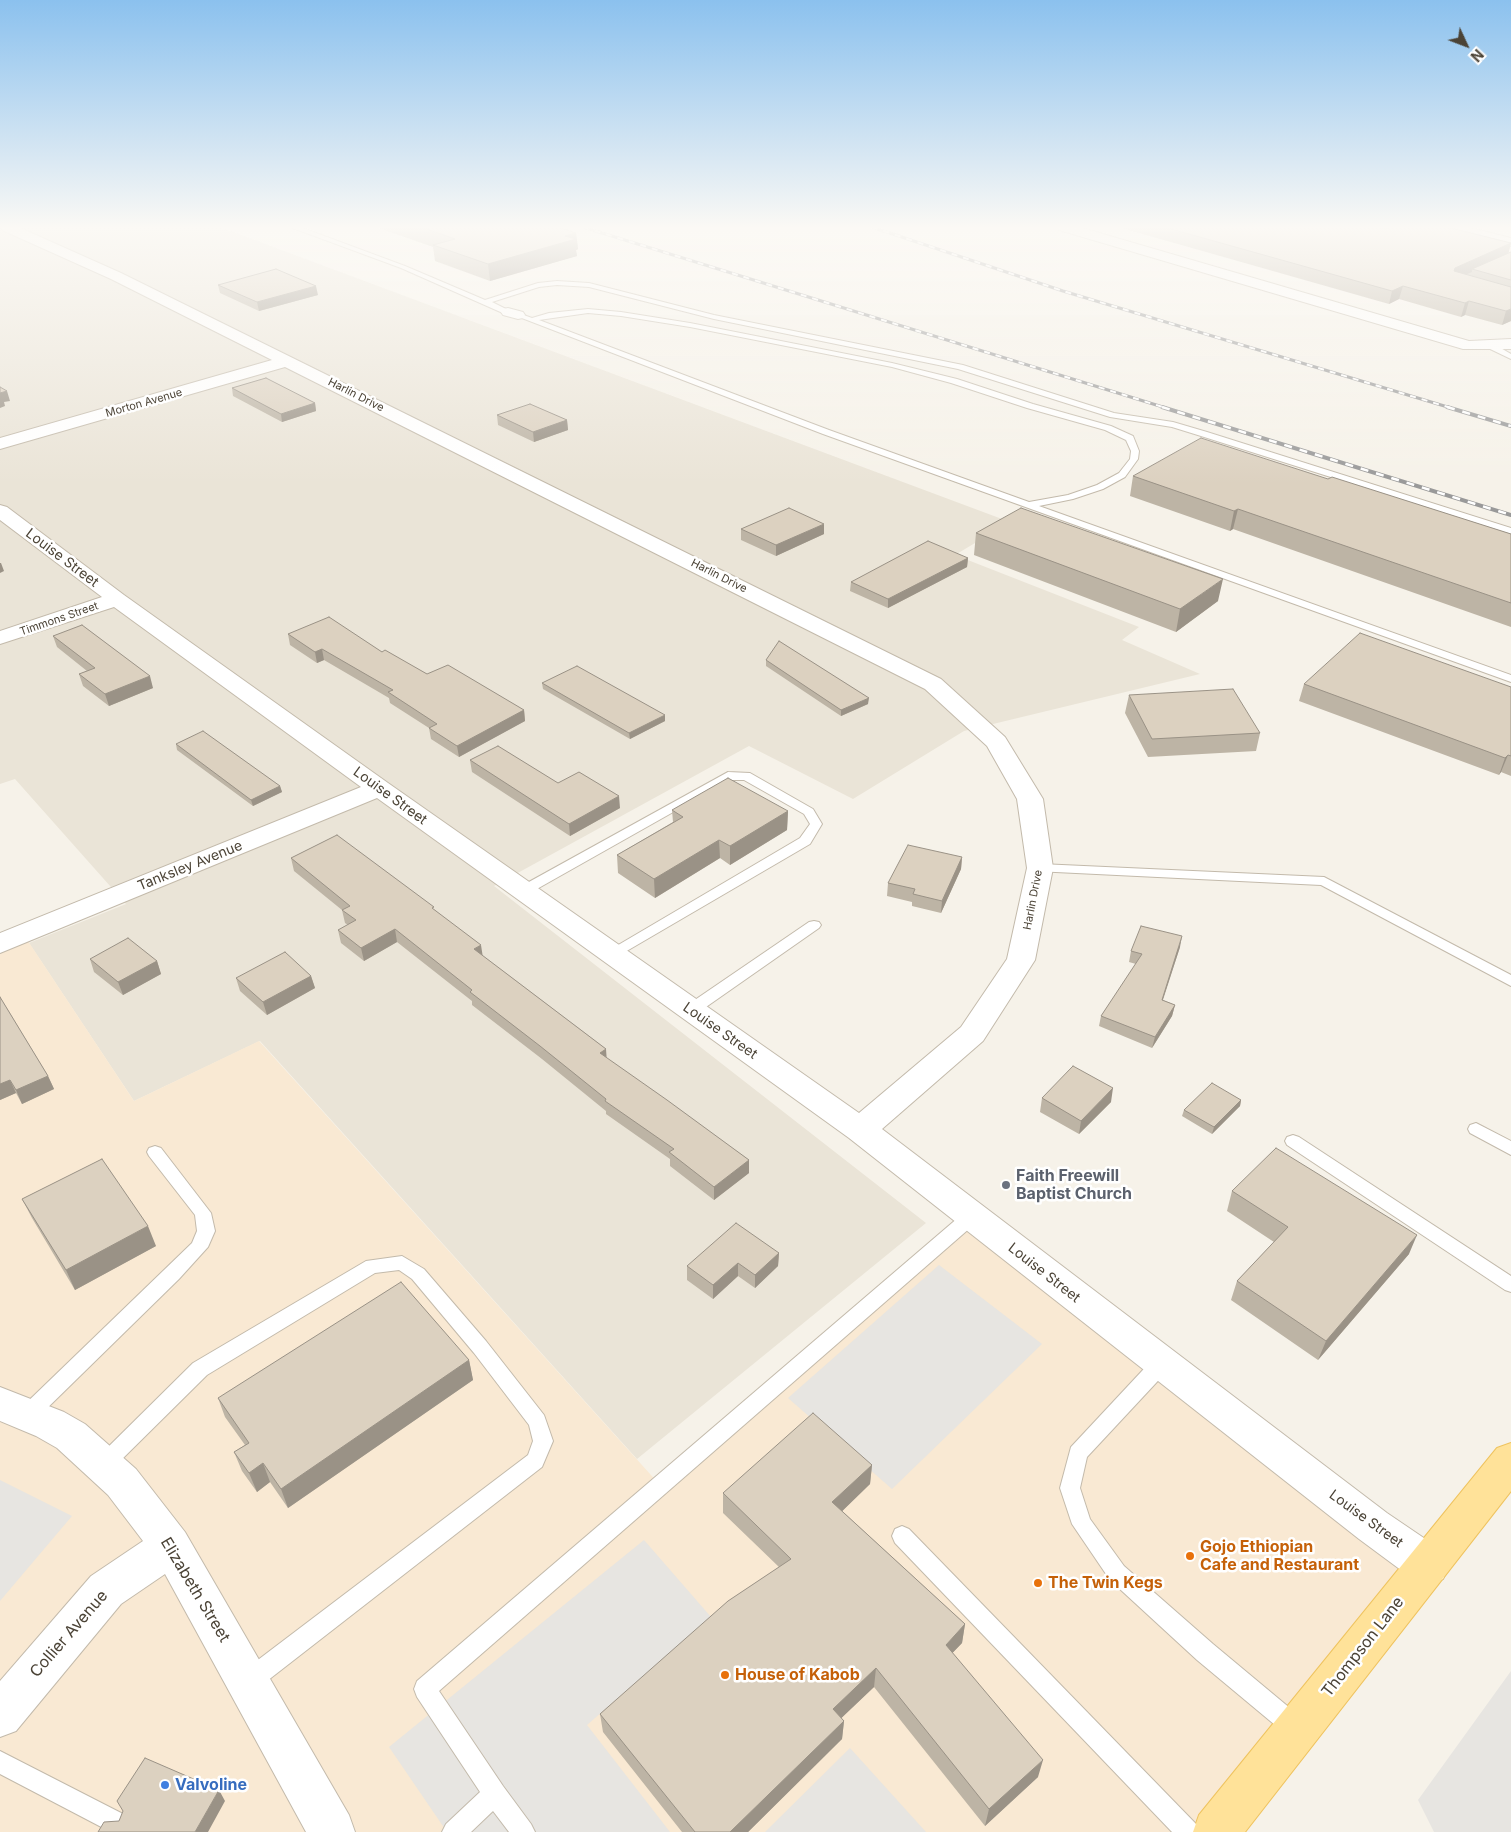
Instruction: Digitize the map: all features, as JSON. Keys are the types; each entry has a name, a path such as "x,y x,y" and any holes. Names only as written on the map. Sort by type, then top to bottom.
{"main road":[{"name":"Thompson Lane","path":"1216,1832 1511,1461"}],"street":[{"name":"Harlin Drive","path":"189,312 934,684 997,742 1030,799 1040,868 1021,960 972,1034 860,1130"},
{"path":"1354,312 1468,346 1511,344"},
{"name":"Morton Avenue","path":"0,444 287,361"},
{"name":"Louise Street","path":"0,512 379,788 860,1130 1373,1526 1428,1565"},
{"name":"Timmons Street","path":"0,638 117,599"},
{"name":"Tanksley Avenue","path":"3,938 379,788"},
{"name":"Elizabeth Street","path":"14,1409 50,1424 72,1436 122,1482 171,1546 332,1832"},
{"name":"Collier Avenue","path":"0,1714 106,1590 171,1546"}],"lane":[{"path":"510,312 817,428 1511,679"},
{"path":"519,316 573,312"},
{"path":"604,312 690,325 901,367 954,381 1030,406 1108,428 1130,438 1136,451 1134,459 1122,475 1100,487 1070,498 1028,505"},
{"path":"697,312 960,367 1120,417 1173,426 1204,434 1511,531"},
{"path":"1489,345 1511,357"},
{"path":"523,891 728,776 746,776 809,812 816,824 805,841 613,954"},
{"path":"1040,868 1324,881 1511,981"},
{"path":"691,1010 814,925"},
{"path":"1476,1129 1511,1149"},
{"path":"1293,1141 1511,1285"},
{"path":"14,1409 173,1274 199,1247 206,1231 203,1214 155,1152"},
{"path":"523,1832 495,1794 425,1689 972,1216"},
{"path":"104,1464 200,1369 372,1266 402,1263 418,1274 480,1347 537,1421 543,1441 535,1461 248,1682"},
{"path":"1162,1363 1078,1453 1070,1488 1082,1524 1117,1573 1206,1652 1298,1729"},
{"path":"902,1536 1188,1832"},
{"path":"0,1762 117,1823"},
{"path":"454,1832 495,1794"}],"shaded area":[{"path":"0,312 449,312 1010,522 955,555 1139,627 1122,640 1200,674 964,731 853,799 749,746 494,886 926,1223 637,1459 260,1041 134,1101 29,943 126,904 15,779 0,784"},
{"path":"24,935 134,1101 259,1041 660,1485 972,1216 1428,1565 1216,1832 0,1832 0,944"},
{"path":"939,1265 1042,1344 892,1489 788,1398"},
{"path":"0,1480 72,1516 0,1601"},
{"path":"644,1540 711,1617 587,1725 670,1832 447,1832 389,1747"},
{"path":"1511,1671 1511,1832 1434,1832 1418,1800"},
{"path":"850,1748 926,1832 765,1832"}],"building":[{"path":"266,378 315,403 281,414 232,388"},
{"path":"0,387 7,391 0,393"},
{"path":"530,404 567,420 533,432 497,415"},
{"path":"1201,438 1328,479 1332,477 1511,534 1511,603 1238,509 1234,511 1133,476"},
{"path":"789,508 824,524 776,545 741,529"},
{"path":"1021,508 1223,579 1180,609 976,533"},
{"path":"928,541 968,558 888,599 851,582"},
{"path":"329,617 382,652 385,650 427,674 448,665 524,710 457,746 429,728 437,724 388,692 393,690 322,649 315,652 288,634"},
{"path":"82,625 150,676 105,694 79,674 95,668 53,636"},
{"path":"1360,633 1511,687 1511,756 1508,755 1505,758 1304,684"},
{"path":"779,641 869,698 841,710 766,660"},
{"path":"577,666 665,715 629,733 542,683"},
{"path":"1233,689 1260,733 1152,739 1129,695"},
{"path":"203,731 280,786 251,800 176,744"},
{"path":"498,746 558,783 579,772 619,796 569,824 470,760"},
{"path":"728,778 788,811 730,846 719,840 654,879 617,855 683,817 672,810"},
{"path":"337,835 434,907 432,908 481,945 474,949 606,1049 600,1053 749,1160 714,1187 669,1152 674,1149 605,1101 606,1099 470,992 472,990 395,929 361,948 338,930 356,920 342,910 350,906 291,858"},
{"path":"908,845 962,857 942,901 913,894 915,889 888,883"},
{"path":"1141,926 1182,936 1162,1000 1175,1005 1155,1037 1101,1016 1142,954 1131,951"},
{"path":"128,938 157,961 118,982 90,959"},
{"path":"285,952 311,976 263,1002 236,978"},
{"path":"0,997 48,1076 16,1090 10,1080 0,1084"},
{"path":"1073,1066 1113,1088 1081,1121 1042,1098"},
{"path":"1212,1083 1241,1100 1214,1127 1184,1110"},
{"path":"1276,1148 1417,1235 1326,1341 1237,1281 1288,1227 1232,1191"},
{"path":"102,1159 148,1226 66,1270 22,1199"},
{"path":"736,1223 779,1253 755,1275 738,1263 713,1285 687,1266"},
{"path":"401,1282 469,1360 281,1489 263,1463 249,1473 234,1452 249,1443 218,1398"},
{"path":"813,1413 872,1465 832,1502 965,1624 946,1645 1043,1760 989,1809 876,1668 833,1709 844,1721 730,1832 695,1832 600,1714 728,1601 791,1559 723,1493"},
{"name":"Valvoline","path":"145,1758 219,1790 195,1832 98,1832 104,1822 119,1821 123,1811 117,1801"}],"railway":[{"path":"858,312 1166,408"},
{"path":"1134,312 1451,408"},
{"path":"1162,407 1511,515"},
{"path":"1447,407 1511,426"}],"place":[{"name":"Faith Freewill Baptist Church","path":"1006,1185"},
{"name":"Gojo Ethiopian Cafe and Restaurant","path":"1190,1556"},
{"name":"The Twin Kegs","path":"1038,1583"},
{"name":"House of Kabob","path":"725,1675"},
{"name":"Valvoline","path":"165,1785"}]}
